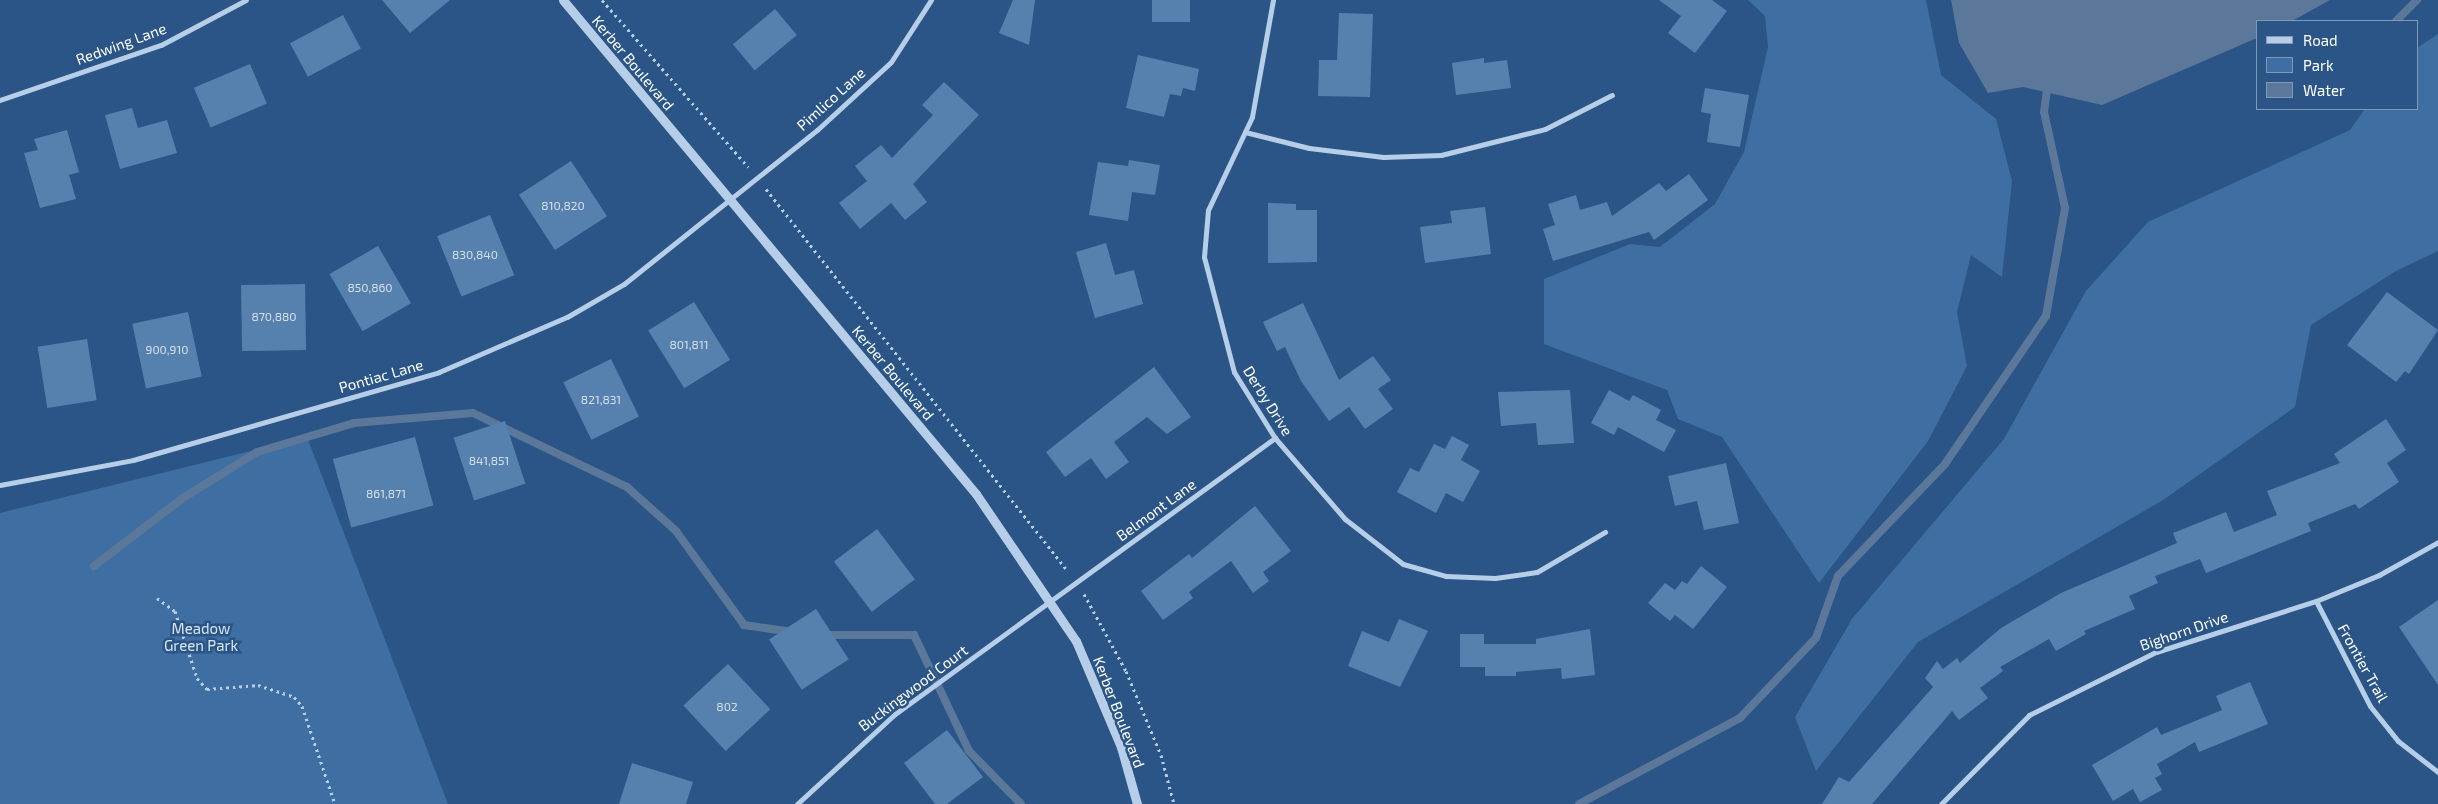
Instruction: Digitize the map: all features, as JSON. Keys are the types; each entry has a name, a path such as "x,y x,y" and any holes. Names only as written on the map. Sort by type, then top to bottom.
{"street":[{"name":"Redwing Lane","path":"0,100 161,45 246,0"},
{"name":"Kerber Boulevard","path":"563,0 976,494 1052,602 1076,641 1121,747 1137,804"},
{"name":"Pimlico Lane","path":"730,200 758,178 891,62 931,0"},
{"name":"Derby Drive","path":"1273,0 1252,117 1208,210 1204,257 1234,372 1275,438 1345,519 1403,564 1446,576 1496,578 1536,572 1606,532"},
{"path":"1245,132 1309,148 1383,157 1441,155 1545,129 1612,95"},
{"name":"Pontiac Lane","path":"0,485 133,460 439,372 567,318 624,284 730,200"},
{"name":"Belmont Lane","path":"1052,602 1275,438"},
{"name":"Bighorn Drive","path":"1941,804 2029,715 2156,652 2316,601 2379,574 2438,542"},
{"name":"Frontier Trail","path":"2316,601 2370,706 2398,741 2438,772"},
{"name":"Buckingwood Court","path":"797,804 894,714 1052,602"}],"path":[{"path":"602,0 758,178 1077,583 1126,671 1161,755 1174,804"},
{"path":"157,598 175,612 197,678 207,690 258,685 294,697 302,706 334,804"}],"green space":[{"path":"1748,0 1926,0 1941,75 1996,119 2012,181 2002,277 1971,255 1957,312 1967,366 1928,441 1819,583 1722,437 1678,419 1667,390 1544,344 1544,279 1630,244 1660,247 1715,204 1744,152 1768,47 1765,16"},
{"path":"2438,34 2438,251 2396,271 2311,325 2295,407 2163,500 1918,642 1816,771 1795,717 1852,619 2004,439 2086,291 2148,222 2350,130 2364,110 2418,110 2418,47"},
{"name":"Meadow Green Park","path":"307,437 448,804 0,804 0,513"}],"water":[{"path":"1951,0 2330,0 2294,20 2256,20 2256,38 2102,105 2023,87 1988,93 1959,43"}],"building":[{"path":"382,0 450,0 410,33"},
{"path":"1013,0 1035,0 1029,45 999,33"},
{"path":"1152,0 1190,0 1190,22 1152,22"},
{"path":"1659,0 1712,0 1727,11 1695,53 1668,33 1681,16"},
{"path":"775,9 797,35 755,70 733,44"},
{"path":"1339,13 1373,14 1370,97 1318,96 1319,60 1337,60"},
{"path":"343,15 361,49 308,77 290,43"},
{"path":"1138,55 1199,69 1195,91 1183,88 1181,96 1170,94 1164,117 1126,108"},
{"path":"1484,58 1484,63 1507,60 1511,88 1456,95 1452,63"},
{"path":"250,64 267,104 211,127 194,88"},
{"path":"944,82 979,115 913,184 927,202 905,220 891,203 860,229 839,203 867,181 855,166 881,145 892,158 933,115 922,105"},
{"path":"1705,88 1749,95 1740,147 1707,142 1711,114 1701,112"},
{"path":"132,108 138,128 167,120 177,153 120,169 105,115"},
{"path":"67,130 79,172 69,175 76,199 40,208 24,153 38,150 34,139"},
{"path":"1129,160 1160,165 1155,195 1132,192 1128,221 1089,215 1098,162 1128,166"},
{"path":"571,161 607,216 555,250 519,195"},
{"path":"1689,174 1708,200 1654,240 1649,232 1553,261 1543,229 1555,225 1548,204 1576,195 1580,210 1607,202 1612,216 1659,183 1666,191"},
{"path":"1268,203 1296,204 1296,210 1317,210 1317,262 1268,263"},
{"path":"1485,207 1491,254 1425,263 1420,227 1452,223 1450,211"},
{"path":"490,215 514,275 461,297 437,236"},
{"path":"1106,243 1115,275 1134,270 1143,304 1095,318 1076,252"},
{"path":"378,246 411,303 363,331 330,274"},
{"path":"305,284 306,350 242,351 241,285"},
{"path":"2387,292 2438,330 2409,374 2405,371 2396,382 2347,345"},
{"path":"694,302 730,360 684,388 648,331"},
{"path":"1303,303 1339,380 1373,356 1391,380 1378,389 1393,409 1365,429 1349,407 1329,421 1301,381 1285,347 1277,351 1263,322"},
{"path":"188,312 202,377 146,388 132,324"},
{"path":"87,339 97,400 47,408 38,347"},
{"path":"611,359 639,417 591,440 563,382"},
{"path":"1154,367 1191,417 1167,434 1147,417 1114,442 1129,462 1106,479 1091,458 1065,477 1046,452"},
{"path":"1570,390 1574,443 1538,445 1536,423 1501,426 1498,392"},
{"path":"1609,390 1629,401 1633,395 1661,410 1656,420 1676,430 1664,452 1618,427 1614,435 1591,423"},
{"path":"2386,419 2406,450 2387,463 2399,482 2359,509 2355,504 2308,523 2311,531 2206,573 2200,559 2155,576 2158,583 2129,596 2135,609 2084,631 2086,634 2056,651 2049,639 2000,667 2003,671 1980,688 1988,698 1959,720 1952,711 1872,804 1822,804 1839,777 1849,782 1933,687 1925,678 1937,661 1943,669 1957,658 1960,663 2001,628 2061,593 2177,543 2173,533 2226,512 2234,532 2277,515 2267,491 2340,463 2334,454"},
{"path":"505,421 525,484 474,500 454,438"},
{"path":"1452,436 1469,445 1461,460 1480,471 1463,502 1446,493 1436,513 1397,492 1410,468 1419,472 1434,444 1445,449"},
{"path":"415,437 433,506 351,528 333,459"},
{"path":"1726,463 1739,523 1704,530 1697,501 1675,506 1668,476"},
{"path":"1255,506 1291,551 1263,572 1269,581 1253,593 1231,561 1189,592 1193,598 1163,620 1141,591 1189,554 1192,558"},
{"path":"877,529 915,579 872,612 834,561"},
{"path":"1701,566 1727,587 1693,629 1675,615 1670,621 1648,603 1665,583 1675,590 1682,581 1687,584"},
{"path":"2438,600 2438,685 2399,627"},
{"path":"816,609 849,659 802,690 769,639"},
{"path":"1399,619 1428,631 1400,687 1348,666 1362,631 1389,642"},
{"path":"1590,629 1595,675 1562,679 1561,668 1516,672 1516,676 1485,676 1485,667 1460,667 1460,634 1484,634 1484,644 1536,644 1536,639"},
{"path":"728,664 770,709 726,751 683,706"},
{"path":"2250,682 2268,724 2199,752 2195,742 2157,764 2162,774 2155,778 2162,790 2140,802 2133,789 2113,801 2092,765 2157,727 2161,735 2222,710 2216,696"},
{"path":"947,730 983,777 947,804 935,804 904,763"},
{"path":"632,763 693,782 686,804 619,804"}],"waterway":[{"path":"2397,20 2417,0"},
{"path":"1579,804 1740,718 1816,638 1838,576 1945,464 2046,316 2065,208 2044,112 2048,83"},
{"path":"94,566 183,498 257,452 354,423 473,413 627,487 676,531 744,625 792,632"},
{"path":"823,635 914,635 969,751 1021,804"}]}
